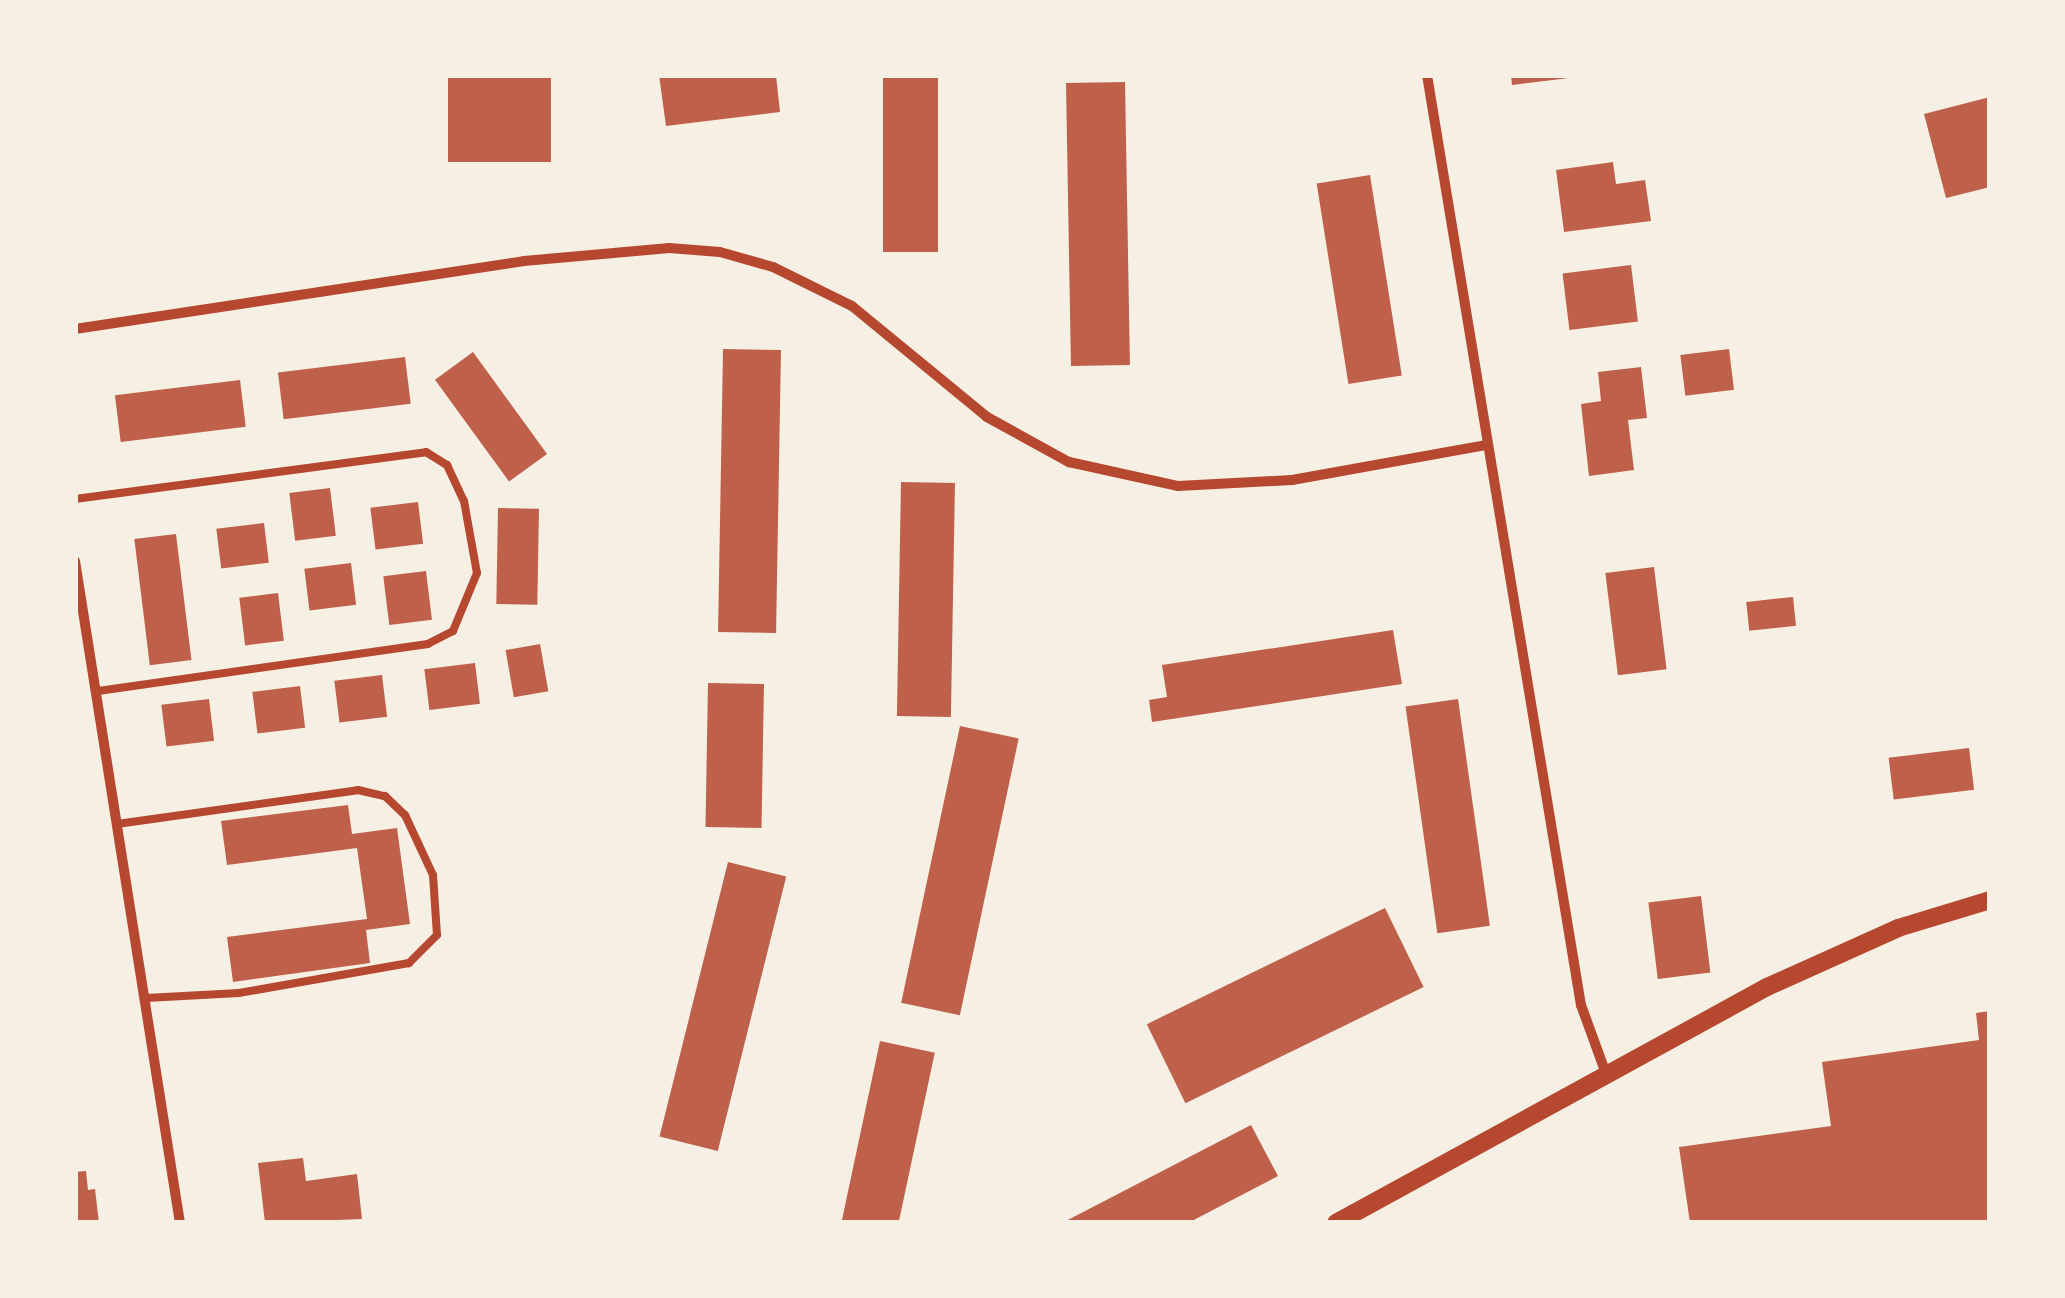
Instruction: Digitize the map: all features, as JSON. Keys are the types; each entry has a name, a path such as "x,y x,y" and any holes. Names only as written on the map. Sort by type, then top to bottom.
{"street":[{"path":"1427,75 1581,1005 1604,1071"},
{"path":"75,329 524,261 669,248 720,252 773,267 852,306 987,417 1069,462 1178,486 1292,480 1486,445"},
{"path":"75,560 180,1223"},
{"path":"1336,1223 1604,1071 1898,928 1990,900"}],"lane":[{"path":"75,499 374,454 426,452 447,465 464,500 476,573 453,630 428,644 96,691"},
{"path":"117,824 358,790 385,796 405,814 433,875 437,935 410,963 238,994 146,998"}],"building":[{"path":"448,75 551,75 551,162 448,162"},
{"path":"659,75 776,75 780,112 666,126"},
{"path":"883,75 938,75 938,252 883,252"},
{"path":"1511,75 1577,75 1577,77 1512,85"},
{"path":"1125,82 1130,365 1071,366 1066,83"},
{"path":"1990,97 1990,187 1946,198 1924,114"},
{"path":"1613,162 1616,184 1645,180 1651,221 1564,232 1556,170"},
{"path":"1370,175 1402,376 1348,384 1317,183"},
{"path":"1631,265 1638,322 1569,330 1563,273"},
{"path":"723,349 781,350 776,633 718,632"},
{"path":"1729,349 1734,390 1685,396 1680,355"},
{"path":"473,352 547,454 509,482 435,380"},
{"path":"405,357 411,404 284,419 278,373"},
{"path":"1641,367 1647,418 1628,420 1634,470 1589,476 1581,404 1601,401 1598,372"},
{"path":"240,380 246,427 121,442 115,395"},
{"path":"901,482 955,483 951,717 897,716"},
{"path":"330,488 336,536 295,541 289,493"},
{"path":"418,502 423,544 375,550 370,508"},
{"path":"498,508 539,509 537,605 496,604"},
{"path":"264,523 269,563 221,569 216,529"},
{"path":"176,534 191,660 150,665 134,539"},
{"path":"351,563 356,605 309,610 304,569"},
{"path":"1654,567 1667,669 1618,675 1605,573"},
{"path":"426,571 432,620 389,625 383,576"},
{"path":"278,593 284,641 245,645 239,598"},
{"path":"1793,597 1796,626 1749,631 1746,602"},
{"path":"1393,630 1402,684 1152,722 1149,700 1167,697 1162,665"},
{"path":"540,644 548,691 514,697 506,650"},
{"path":"475,663 480,704 429,710 424,669"},
{"path":"382,675 387,717 339,723 334,681"},
{"path":"708,683 764,684 761,828 705,827"},
{"path":"300,686 305,728 257,734 252,692"},
{"path":"209,699 214,741 166,747 161,705"},
{"path":"1458,699 1490,926 1437,933 1406,706"},
{"path":"960,726 1019,738 960,1015 901,1003"},
{"path":"1969,748 1974,790 1894,800 1889,758"},
{"path":"348,805 352,834 397,828 410,924 366,930 370,963 233,982 227,937 367,919 357,848 227,865 221,821"},
{"path":"728,862 786,877 718,1151 660,1137"},
{"path":"1701,896 1710,972 1658,979 1648,902"},
{"path":"1385,908 1424,987 1185,1103 1147,1024"},
{"path":"1990,1011 1990,1223 1690,1223 1679,1147 1831,1126 1822,1062 1979,1040 1976,1013"},
{"path":"880,1041 935,1053 899,1223 841,1223"},
{"path":"1251,1125 1278,1176 1188,1223 1062,1223"},
{"path":"303,1158 306,1181 357,1174 362,1219 265,1223 258,1163"},
{"path":"86,1171 88,1190 95,1189 99,1223 75,1223 75,1172"}]}
